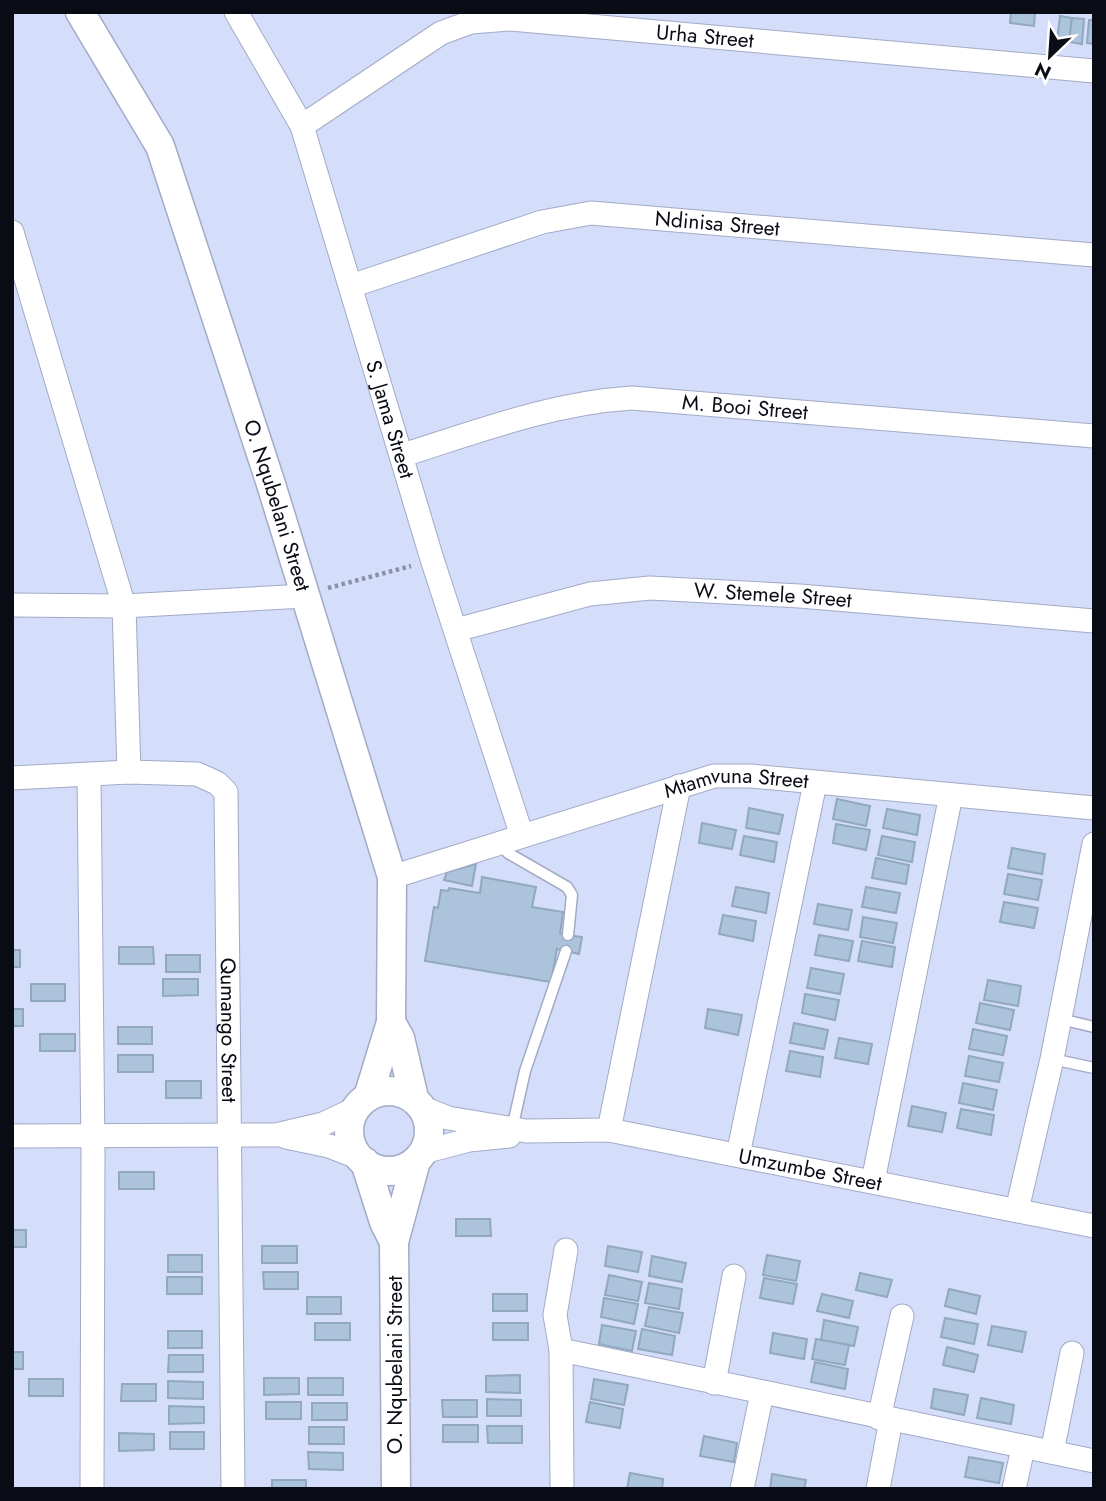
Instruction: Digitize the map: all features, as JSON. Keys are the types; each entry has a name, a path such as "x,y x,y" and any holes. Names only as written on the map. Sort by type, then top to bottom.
{"street":[{"name":"O. Nqubelani Street","path":"80,12 160,146 315,592 392,877 391,1022 361,1103"},
{"name":"S. Jama Street","path":"236,12 302,126 403,455 432,559 522,836"},
{"name":"Urha Street","path":"302,126 441,33 471,22 510,19 1094,71"},
{"name":"Ndinisa Street","path":"351,286 542,222 591,213 1094,256"},
{"path":"12,232 18,260 124,606 129,772"},
{"name":"M. Booi Street","path":"403,455 526,415 589,401 632,398 1094,436"},
{"name":"W. Stemele Street","path":"456,630 590,594 650,588 800,596 1094,621"},
{"path":"12,605 124,606 315,592"},
{"name":"Qumango Street","path":"12,778 129,772 197,774 217,783 226,792 233,1489"},
{"path":"89,776 93,1136 92,1489"},
{"name":"Mtamvuna Street","path":"392,877 714,776 751,776 1094,808"},
{"path":"738,1155 815,783"},
{"path":"608,1130 678,786"},
{"path":"873,1181 951,794"},
{"path":"1017,1210 1052,1059 1093,857"},
{"name":"O. Nqubelani Street","path":"391,1022 400,1038 418,1103"},
{"path":"12,1136 276,1135 329,1146 383,1171 396,1170 419,1156 430,1134 418,1103 388,1090 323,1124 276,1135"},
{"path":"361,1103 349,1134 362,1160"},
{"name":"Umzumbe Street","path":"418,1103 448,1118 516,1131"},
{"name":"Umzumbe Street","path":"419,1156 470,1140 516,1131 608,1130 1094,1226"},
{"name":"O. Nqubelani Street","path":"396,1489 394,1242 419,1156"},
{"name":"O. Nqubelani Street","path":"362,1160 384,1223 394,1242"},
{"path":"562,1489 561,1350 555,1315 566,1250"},
{"path":"714,1383 734,1276"},
{"path":"878,1489 885,1419 902,1316"},
{"path":"561,1350 1094,1461"},
{"path":"1052,1452 1072,1353"},
{"path":"742,1489 762,1393"},
{"path":"1014,1489 1023,1448"}],"lane":[{"path":"498,843 508,853 567,887 572,895 568,935"},
{"path":"516,1131 525,1071 566,951"},
{"path":"1060,1019 1094,1027"},
{"path":"1052,1059 1094,1068"}],"path":[{"path":"315,592 432,559"}],"building":[{"path":"1011,12 1035,12 1034,26 1010,23"},
{"path":"1060,16 1072,18 1069,42 1057,41"},
{"path":"1072,18 1084,19 1082,44 1069,42"},
{"path":"1089,20 1094,20 1094,44 1087,43"},
{"path":"837,799 870,806 866,826 833,819"},
{"path":"749,808 783,815 779,834 746,828"},
{"path":"887,809 920,815 917,835 883,828"},
{"path":"702,823 736,830 732,849 699,843"},
{"path":"836,824 870,830 866,850 833,843"},
{"path":"744,836 777,842 774,862 740,855"},
{"path":"882,836 915,842 912,862 878,855"},
{"path":"1012,848 1045,854 1042,874 1008,868"},
{"path":"876,858 909,865 906,884 872,878"},
{"path":"476,864 472,886 444,880 447,872"},
{"path":"1008,874 1042,880 1038,900 1004,894"},
{"path":"482,877 536,887 532,907 563,912 560,934 582,937 579,954 557,949 551,982 425,961 434,907 438,908 441,890 448,891 449,888 480,893"},
{"path":"736,887 769,893 766,913 732,906"},
{"path":"866,887 900,893 896,913 862,907"},
{"path":"1004,902 1038,908 1034,928 1000,922"},
{"path":"818,904 852,910 848,930 814,924"},
{"path":"723,915 756,921 753,941 719,934"},
{"path":"863,917 897,923 893,943 860,937"},
{"path":"819,935 853,941 849,961 815,955"},
{"path":"862,941 895,947 892,967 858,961"},
{"path":"119,947 153,947 154,964 119,964"},
{"path":"12,950 20,950 20,967 12,967"},
{"path":"166,955 200,955 200,972 166,972"},
{"path":"811,968 844,974 840,994 807,988"},
{"path":"163,979 198,979 198,995 163,996"},
{"path":"988,980 1021,986 1018,1006 984,1000"},
{"path":"31,984 65,984 65,1001 31,1001"},
{"path":"805,994 839,1000 835,1020 802,1013"},
{"path":"980,1003 1014,1010 1010,1030 976,1023"},
{"path":"12,1009 23,1009 23,1026 12,1026"},
{"path":"708,1009 742,1015 738,1035 705,1028"},
{"path":"794,1023 828,1030 824,1049 790,1043"},
{"path":"118,1027 152,1027 152,1044 118,1044"},
{"path":"973,1029 1007,1036 1003,1055 969,1049"},
{"path":"40,1034 75,1034 75,1051 40,1051"},
{"path":"839,1038 872,1044 868,1064 835,1058"},
{"path":"790,1051 823,1057 820,1077 786,1071"},
{"path":"118,1055 153,1055 153,1072 118,1072"},
{"path":"969,1056 1003,1063 999,1082 965,1076"},
{"path":"166,1081 201,1081 201,1098 166,1098"},
{"path":"963,1083 997,1090 993,1110 959,1103"},
{"path":"912,1106 946,1113 942,1132 908,1126"},
{"path":"961,1109 994,1115 991,1135 957,1128"},
{"path":"119,1172 154,1172 154,1189 119,1189"},
{"path":"456,1219 490,1219 491,1236 456,1236"},
{"path":"12,1230 26,1230 26,1247 12,1247"},
{"path":"262,1246 297,1246 297,1263 262,1263"},
{"path":"608,1246 642,1252 638,1272 605,1266"},
{"path":"168,1255 202,1255 202,1272 168,1272"},
{"path":"767,1255 800,1261 796,1281 763,1275"},
{"path":"652,1256 686,1263 682,1282 649,1276"},
{"path":"263,1272 298,1272 298,1289 264,1289"},
{"path":"860,1273 892,1280 887,1297 856,1290"},
{"path":"609,1275 642,1282 638,1301 605,1295"},
{"path":"167,1277 202,1277 202,1294 167,1294"},
{"path":"764,1278 797,1284 793,1304 760,1298"},
{"path":"649,1283 682,1289 679,1309 645,1303"},
{"path":"949,1289 980,1296 976,1314 945,1306"},
{"path":"493,1294 527,1294 527,1311 493,1311"},
{"path":"822,1294 853,1301 849,1318 817,1311"},
{"path":"307,1297 341,1297 341,1314 307,1314"},
{"path":"604,1298 638,1304 634,1324 601,1317"},
{"path":"649,1307 683,1313 679,1333 645,1326"},
{"path":"945,1318 978,1324 974,1344 941,1337"},
{"path":"824,1320 858,1327 854,1346 821,1340"},
{"path":"315,1323 350,1323 350,1340 315,1340"},
{"path":"493,1323 528,1323 528,1340 493,1340"},
{"path":"602,1325 636,1331 632,1351 599,1344"},
{"path":"992,1326 1026,1332 1022,1352 988,1345"},
{"path":"642,1329 675,1336 672,1355 638,1349"},
{"path":"168,1331 202,1331 202,1348 168,1348"},
{"path":"773,1333 807,1339 804,1359 770,1353"},
{"path":"816,1339 849,1345 845,1365 812,1359"},
{"path":"947,1347 978,1355 974,1372 943,1365"},
{"path":"12,1352 23,1352 23,1369 12,1369"},
{"path":"169,1355 203,1355 203,1372 168,1372"},
{"path":"815,1362 848,1369 845,1389 811,1382"},
{"path":"520,1375 520,1393 486,1392 486,1376"},
{"path":"264,1378 299,1378 299,1394 264,1395"},
{"path":"308,1378 343,1378 343,1395 308,1395"},
{"path":"29,1379 63,1379 63,1396 29,1396"},
{"path":"594,1379 628,1385 624,1405 591,1399"},
{"path":"168,1381 203,1382 203,1399 168,1398"},
{"path":"122,1384 156,1384 156,1401 121,1401"},
{"path":"934,1389 968,1395 964,1415 931,1408"},
{"path":"981,1398 1014,1405 1011,1424 977,1418"},
{"path":"487,1399 521,1400 521,1416 487,1416"},
{"path":"442,1400 477,1400 477,1417 443,1417"},
{"path":"266,1402 301,1402 301,1419 266,1419"},
{"path":"590,1402 623,1409 620,1428 586,1422"},
{"path":"312,1403 347,1403 347,1420 312,1420"},
{"path":"169,1406 204,1407 204,1423 169,1424"},
{"path":"443,1425 478,1425 478,1442 443,1442"},
{"path":"487,1426 522,1426 522,1443 488,1443"},
{"path":"309,1427 344,1427 344,1444 309,1444"},
{"path":"170,1432 204,1432 204,1449 170,1449"},
{"path":"119,1433 154,1434 154,1450 119,1451"},
{"path":"704,1436 737,1443 734,1462 700,1456"},
{"path":"308,1452 343,1453 343,1470 309,1469"},
{"path":"969,1457 1003,1463 999,1483 965,1477"},
{"path":"630,1473 663,1479 662,1489 627,1489"},
{"path":"772,1474 806,1480 804,1489 770,1489"},
{"path":"272,1480 306,1480 306,1489 272,1489"}]}
